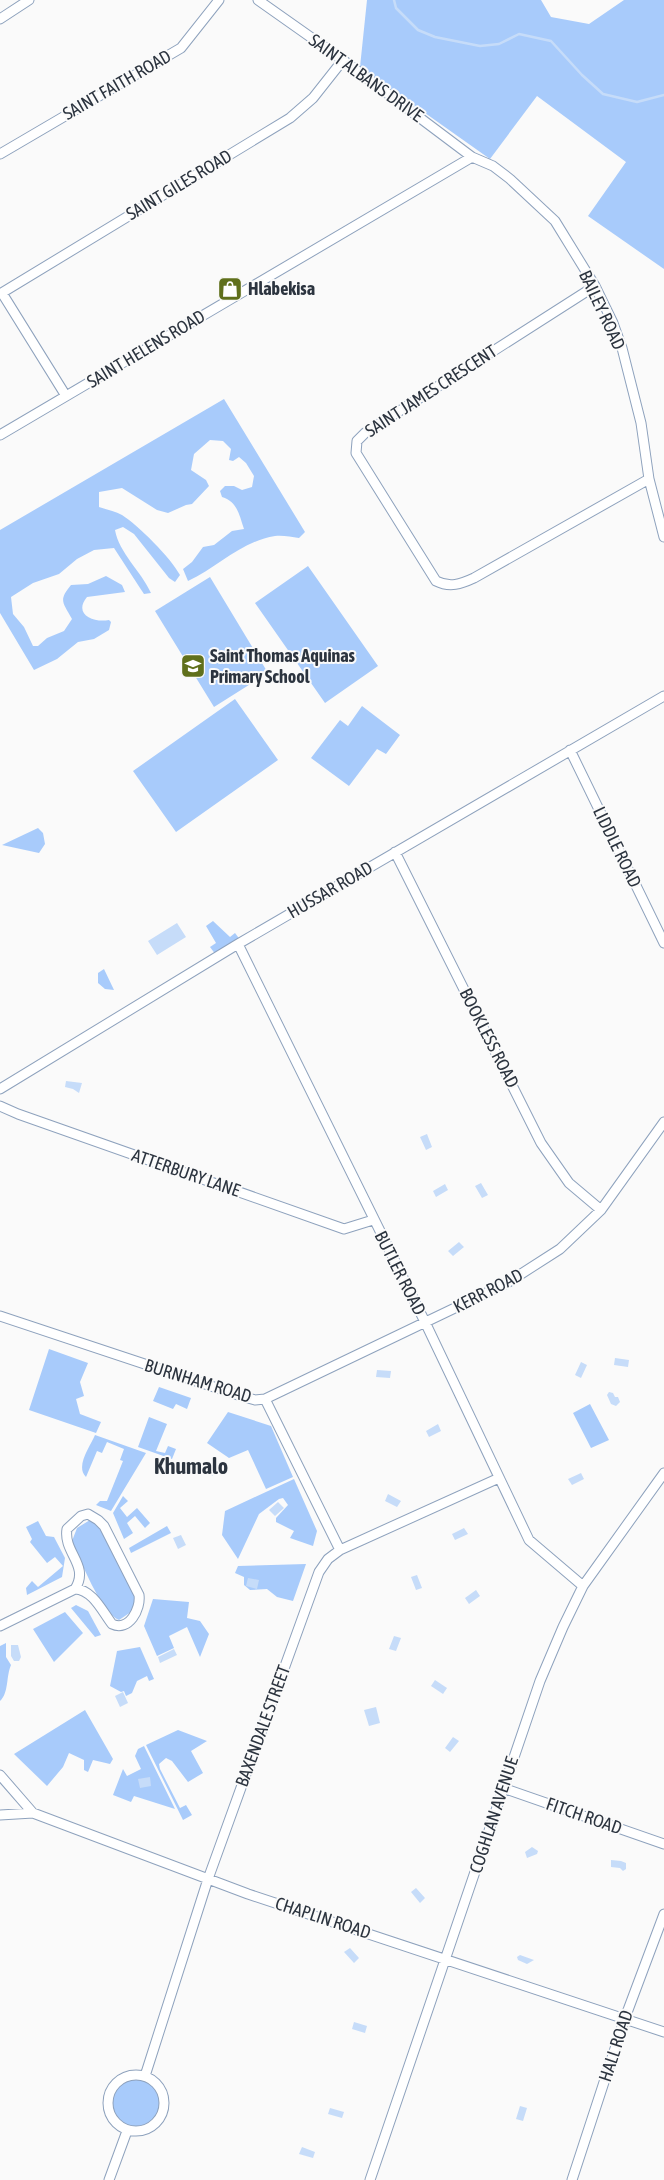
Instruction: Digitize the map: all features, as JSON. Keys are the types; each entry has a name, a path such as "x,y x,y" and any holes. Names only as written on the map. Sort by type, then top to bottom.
{"street":[{"path":"0,19 29,0"},
{"name":"SAINT FAITH ROAD","path":"0,154 181,48 218,0"},
{"name":"SAINT ALBANS DRIVE","path":"258,0 343,60 472,157"},
{"name":"SAINT GILES ROAD","path":"1,293 290,118 313,98 343,60"},
{"name":"BAILEY ROAD","path":"472,157 493,166 510,179 555,222 594,286 622,348 641,424 649,479 664,537"},
{"name":"SAINT HELENS ROAD","path":"0,435 472,157"},
{"name":"SAINT JAMES CRESCENT","path":"594,286 365,433 358,441 356,453 436,581 449,586 474,578 649,479"},
{"path":"1,293 66,396"},
{"name":"HUSSAR ROAD","path":"0,1089 238,944 664,696"},
{"name":"LIDDLE ROAD","path":"570,750 664,943"},
{"name":"BOOKLESS ROAD","path":"395,852 541,1143 569,1183 601,1210"},
{"name":"BUTLER ROAD","path":"238,944 425,1322 529,1540 583,1586"},
{"name":"ATTERBURY LANE","path":"0,1106 344,1229 373,1220"},
{"name":"KERR ROAD","path":"265,1400 507,1283 560,1249 601,1210 664,1122"},
{"name":"BURNHAM ROAD","path":"0,1316 241,1396 255,1400 265,1400 340,1550"},
{"name":"COGHLAN AVENUE","path":"370,2180 540,1681 563,1626 583,1586 664,1473"},
{"name":"BAXENDALE STREET","path":"145,2076 208,1879 313,1586 328,1559 340,1550 499,1478"},
{"path":"0,1626 75,1589 84,1589 89,1593 112,1624 116,1626 125,1624 137,1613 140,1605 137,1590 104,1526 88,1514 81,1516 67,1529 67,1541 81,1572 81,1580 75,1589"},
{"name":"CHAPLIN ROAD","path":"0,1775 33,1813 208,1879 664,2032"},
{"name":"FITCH ROAD","path":"503,1788 664,1844"},
{"path":"0,1815 33,1813"},
{"name":"HALL ROAD","path":"572,2180 626,2018 664,1914"},
{"path":"134,2075 145,2076 155,2082 162,2090 163,2112 158,2122 149,2129 138,2132 127,2131 117,2125 110,2116 107,2106 109,2094 114,2085 123,2078 134,2075"},
{"path":"109,2180 127,2131"}],"shaded area":[{"path":"367,0 541,0 551,17 589,24 624,0 664,0 664,269 588,216 626,162 537,96 490,159 360,67"},
{"path":"224,399 305,532 299,538 275,536 252,543 188,581 183,569 192,562 203,547 214,545 232,531 244,529 235,506 222,497 220,491 225,486 234,486 242,490 252,487 254,476 246,463 239,457 233,461 229,460 231,449 223,441 210,440 194,454 191,470 206,480 209,486 192,504 168,513 157,510 122,488 99,492 99,507 119,514 137,526 162,551 180,575 175,582 169,578 134,534 123,527 115,530 117,538 151,593 144,594 114,548 94,550 77,559 59,574 33,583 11,597 13,614 24,627 33,646 38,646 47,638 64,631 72,619 63,602 64,595 71,585 88,584 106,576 122,585 125,592 87,597 82,608 84,613 91,619 109,620 111,622 109,630 94,639 78,642 57,659 34,670 0,613 0,530"},
{"path":"308,566 378,666 325,703 255,603"},
{"path":"210,577 268,673 214,707 155,611"},
{"path":"235,699 278,760 176,832 133,771"},
{"path":"362,706 400,735 386,754 377,749 349,786 311,758 340,720 348,726"},
{"path":"38,828 43,833 45,844 39,853 2,845"},
{"path":"213,921 230,937 235,933 241,941 216,955 210,947 216,943 206,926"},
{"path":"177,923 186,937 157,955 148,941"},
{"path":"104,969 114,990 105,989 98,983 98,973"},
{"path":"66,1081 82,1083 79,1093 65,1087"},
{"path":"427,1134 432,1147 426,1150 420,1137"},
{"path":"481,1183 488,1195 482,1198 475,1186"},
{"path":"445,1184 448,1190 436,1197 433,1191"},
{"path":"459,1242 464,1247 453,1256 448,1251"},
{"path":"49,1349 88,1363 80,1382 84,1396 76,1399 80,1414 101,1422 96,1433 29,1410"},
{"path":"615,1358 629,1360 628,1367 614,1365"},
{"path":"581,1362 587,1365 581,1378 575,1375"},
{"path":"377,1370 391,1371 390,1378 376,1377"},
{"path":"159,1387 191,1398 187,1409 176,1404 173,1409 153,1401"},
{"path":"609,1392 618,1397 620,1402 616,1406 611,1404 607,1395"},
{"path":"590,1404 609,1440 591,1448 573,1413"},
{"path":"228,1412 271,1426 293,1477 266,1489 248,1450 229,1458 207,1443"},
{"path":"149,1417 167,1424 156,1451 165,1453 168,1446 176,1449 172,1459 138,1447"},
{"path":"438,1424 441,1431 429,1437 426,1431"},
{"path":"95,1435 146,1453 111,1511 96,1505 100,1501 107,1501 123,1461 120,1460 124,1449 107,1442 102,1453 97,1451 86,1477 83,1473 83,1462"},
{"path":"212,1462 219,1471 212,1476 205,1467"},
{"path":"581,1473 584,1479 572,1485 568,1479"},
{"path":"294,1479 317,1531 313,1546 290,1538 294,1531 276,1522 276,1518 288,1505 283,1498 259,1514 238,1559 222,1535 225,1511"},
{"path":"388,1494 401,1501 397,1507 385,1501"},
{"path":"123,1496 128,1501 120,1508 127,1517 137,1508 150,1523 145,1528 135,1516 127,1523 133,1533 124,1539 113,1513"},
{"path":"278,1502 284,1508 275,1516 269,1510"},
{"path":"90,1520 95,1522 104,1531 136,1596 134,1610 119,1620 112,1615 98,1597 72,1541 77,1528"},
{"path":"38,1521 46,1536 54,1537 65,1558 62,1577 27,1595 26,1588 32,1581 38,1587 63,1566 55,1557 47,1563 30,1542 32,1539 26,1527"},
{"path":"167,1526 171,1533 131,1553 129,1548"},
{"path":"464,1528 468,1534 455,1540 452,1534"},
{"path":"181,1535 186,1545 178,1549 173,1538"},
{"path":"306,1564 293,1601 277,1597 267,1589 250,1590 244,1585 244,1577 235,1573 238,1566"},
{"path":"417,1575 422,1588 416,1590 411,1577"},
{"path":"248,1578 259,1580 257,1589 246,1586"},
{"path":"476,1590 480,1596 469,1604 465,1598"},
{"path":"153,1599 189,1602 187,1618 200,1621 209,1634 200,1657 187,1627 169,1636 174,1648 157,1656 144,1626"},
{"path":"76,1605 88,1611 101,1635 95,1637 71,1608"},
{"path":"65,1612 83,1633 54,1662 33,1629"},
{"path":"394,1636 401,1638 396,1651 389,1649"},
{"path":"6,1643 6,1657 11,1665 5,1694 0,1701 0,1646"},
{"path":"11,1645 18,1645 21,1657 19,1661 14,1661 11,1656"},
{"path":"140,1647 154,1679 149,1681 147,1676 137,1681 132,1693 126,1696 124,1691 121,1692 110,1686 117,1651"},
{"path":"174,1649 177,1655 160,1663 158,1657"},
{"path":"435,1680 447,1688 443,1694 431,1686"},
{"path":"123,1692 128,1703 120,1707 115,1696"},
{"path":"376,1707 380,1723 369,1726 364,1710"},
{"path":"85,1710 113,1759 110,1764 93,1760 88,1772 84,1770 84,1760 69,1753 63,1767 47,1786 14,1754"},
{"path":"178,1730 207,1741 191,1751 203,1773 188,1782 172,1761 166,1758 159,1764 180,1808 186,1805 192,1815 183,1820 146,1745"},
{"path":"453,1737 459,1741 450,1752 445,1748"},
{"path":"144,1746 175,1809 134,1796 131,1802 113,1795 123,1769 127,1776 141,1769 135,1756 138,1749"},
{"path":"150,1777 151,1786 140,1788 138,1779"},
{"path":"532,1847 538,1851 537,1854 527,1858 525,1852"},
{"path":"611,1860 626,1863 626,1869 623,1871 620,1868 611,1867"},
{"path":"416,1888 425,1898 420,1903 411,1892"},
{"path":"350,1948 359,1958 354,1963 344,1952"},
{"path":"520,1955 534,1960 527,1964 518,1960 517,1957"},
{"path":"354,2022 367,2026 365,2033 352,2029"},
{"path":"130,2075 142,2075 156,2083 164,2097 162,2114 156,2123 142,2131 130,2131 120,2126 113,2119 108,2109 108,2097 113,2087 120,2080"},
{"path":"520,2106 527,2108 523,2121 516,2119"},
{"path":"330,2108 344,2112 342,2118 328,2114"},
{"path":"302,2147 315,2152 313,2158 299,2154"}],"waterway":[{"path":"394,0 396,8 418,30 435,37 480,46 499,44 519,34 551,41 582,75 603,94 637,102 664,95"}],"place":[{"name":"Hlabekisa","path":"230,289"},
{"name":"Saint Thomas Aquinas Primary School","path":"193,666"}],"district":[{"name":"Khumalo","path":"191,1466"}]}
